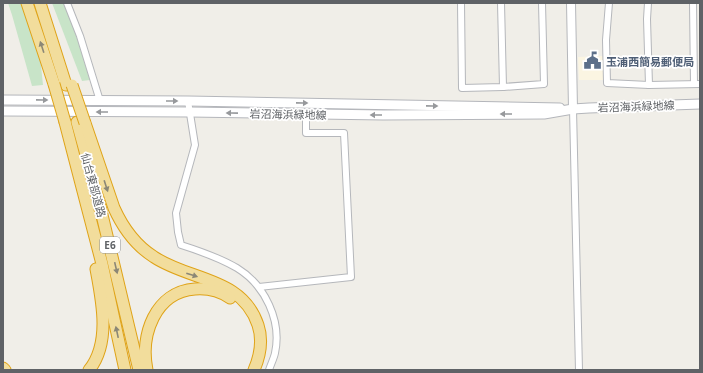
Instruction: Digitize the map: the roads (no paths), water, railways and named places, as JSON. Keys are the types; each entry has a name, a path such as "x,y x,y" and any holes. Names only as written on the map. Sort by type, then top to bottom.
{"highway":[{"name":"仙台東部道路","path":"27,3 65,122 102,264 125,370"},
{"name":"仙台東部道路","path":"42,8 81,122 139,370"},
{"path":"65,122 96,266 102,310 100,349 89,370"},
{"path":"81,122 114,208 134,241 147,253 161,262 178,270 209,280 232,291 240,297 251,311 256,320 261,338 259,355 254,370"},
{"path":"147,370 144,352 153,317 157,309 170,297 188,290 198,289 213,291 227,296 236,302 246,316 251,325 254,343 253,353 246,370"}],"main road":[{"name":"岩沼海浜緑地線","path":"3,100 188,101 549,107 573,109 700,104"},
{"name":"岩沼海浜緑地線","path":"3,111 190,112 306,115 544,114 573,109"}],"street":[{"path":"67,3 80,36 100,101"},
{"path":"461,3 462,88 544,84 542,3"},
{"path":"501,3 503,87"},
{"path":"571,3 580,370"},
{"path":"609,3 606,40 607,83 649,85 697,84 693,3"},
{"path":"648,3 649,85"},
{"path":"188,101 195,145 176,213 181,244 226,262 249,277 259,287 269,304 274,319 276,335 275,353 269,370"},
{"path":"259,287 350,277 344,133 306,133 306,115"}],"place":[{"name":"玉浦西簡易郵便局","path":"593,61"}]}
